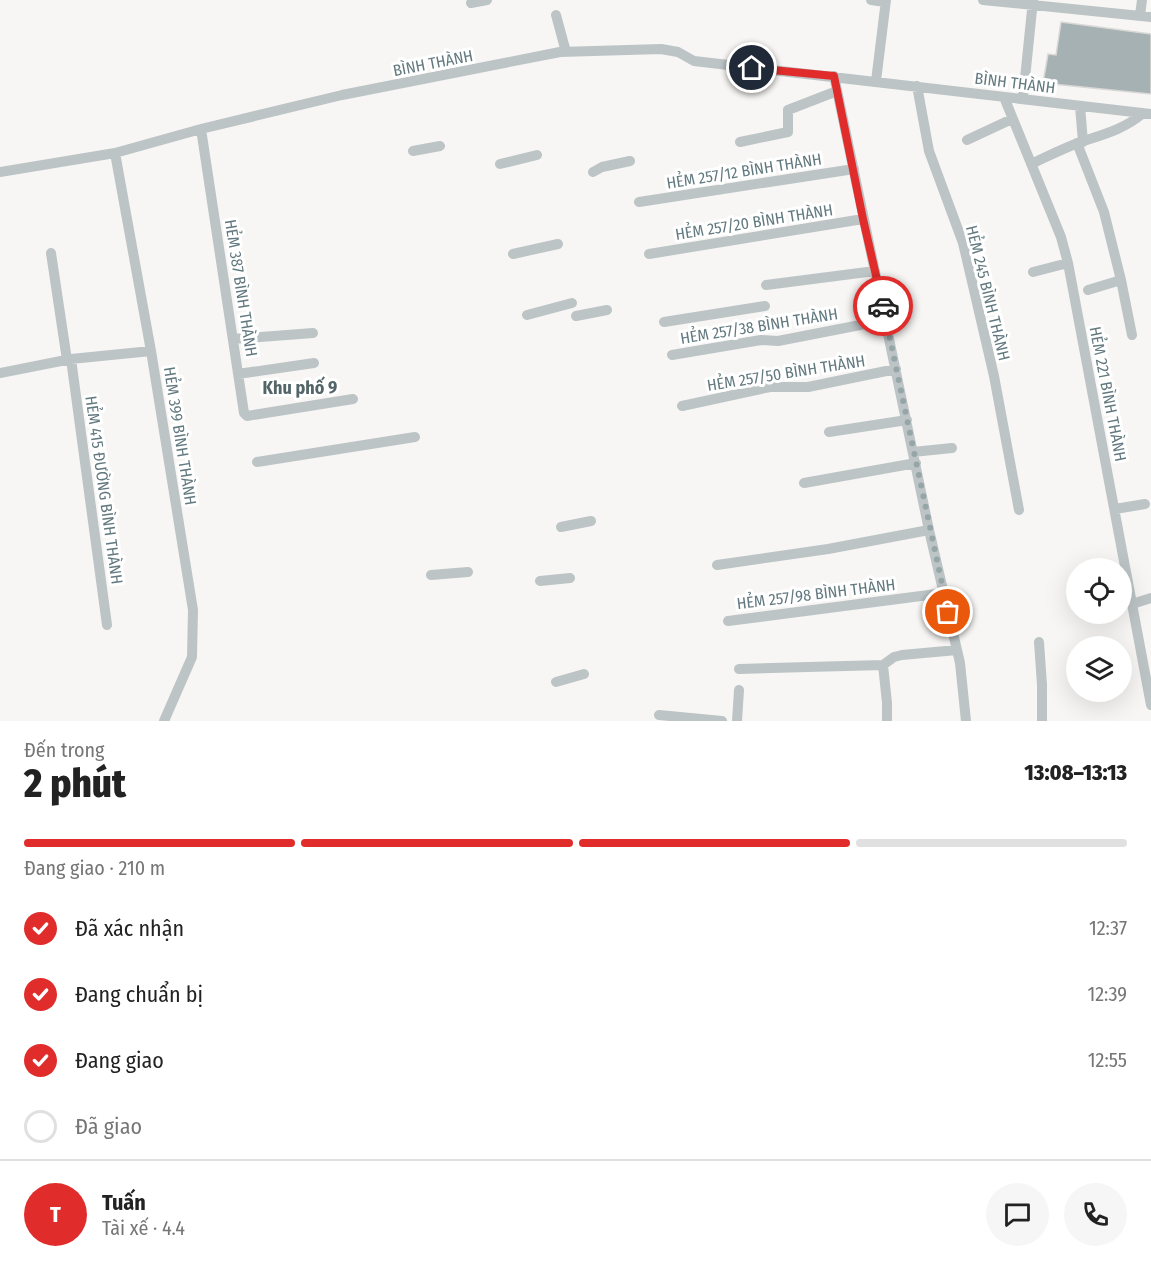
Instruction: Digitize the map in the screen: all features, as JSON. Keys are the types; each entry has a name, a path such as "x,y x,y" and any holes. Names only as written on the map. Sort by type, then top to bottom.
{"street":[{"path":"471,3 487,0"},
{"path":"871,0 885,1 876,81"},
{"path":"983,0 1033,3 1145,16 1142,0"},
{"path":"1107,13 1109,0"},
{"path":"1023,98 1033,3"},
{"path":"556,15 566,52"},
{"name":"BÌNH THÀNH","path":"0,172 115,153 201,129 342,95 566,52 661,49 678,52 694,61 1146,114"},
{"path":"834,76 929,530 960,663 966,721"},
{"name":"HẺM 245 BÌNH THÀNH","path":"917,86 929,151 963,243 994,376 1019,510"},
{"path":"740,142 788,132 788,110 837,90"},
{"name":"HẺM 221 BÌNH THÀNH","path":"1004,97 1061,237 1068,263 1123,558"},
{"path":"1080,106 1080,142 1104,212 1132,335"},
{"path":"1031,164 1080,142 1118,129 1146,114"},
{"path":"967,140 1012,119"},
{"name":"HẺM 387 BÌNH THÀNH","path":"201,129 244,413 247,416 353,399"},
{"path":"413,151 440,146"},
{"name":"HẺM 399 BÌNH THÀNH","path":"115,153 151,351 193,610 192,657 164,721"},
{"path":"500,164 537,155"},
{"path":"593,171 630,161"},
{"name":"HẺM 257/12 BÌNH THÀNH","path":"639,202 854,169"},
{"name":"HẺM 257/20 BÌNH THÀNH","path":"650,254 863,219"},
{"path":"513,254 558,243"},
{"name":"HẺM 415 ĐƯỜNG BÌNH THÀNH","path":"51,253 69,360 107,625"},
{"path":"1033,272 1068,263"},
{"path":"766,285 875,271"},
{"path":"1088,290 1121,280"},
{"path":"527,315 572,303"},
{"path":"664,322 765,306"},
{"path":"576,316 607,310"},
{"name":"HẺM 257/38 BÌNH THÀNH","path":"672,355 761,340 778,341 886,321"},
{"path":"233,339 313,333"},
{"path":"0,373 69,360 151,351"},
{"path":"238,374 314,363"},
{"name":"HẺM 257/50 BÌNH THÀNH","path":"681,406 770,387 808,387 896,369"},
{"path":"829,432 907,420"},
{"path":"257,462 415,437"},
{"path":"804,483 952,448"},
{"path":"1114,508 1145,504"},
{"path":"561,527 591,521"},
{"path":"717,565 828,549 929,530"},
{"path":"431,574 468,572"},
{"path":"540,581 570,579"},
{"name":"HẺM 257/98 BÌNH THÀNH","path":"728,621 944,593"},
{"path":"1132,604 1151,598"},
{"name":"HẺM 221 BÌNH THÀNH","path":"1132,604 1147,661 1151,705"},
{"path":"1039,642 1042,721"},
{"path":"739,669 883,665 894,657 902,655 957,650"},
{"path":"883,665 888,703 887,721"},
{"path":"556,682 584,674"},
{"path":"737,721 739,690"},
{"path":"659,716 722,721"}],"building":[{"path":"1061,22 1151,34 1151,94 1043,83 1048,54 1056,55"}],"way so far":[{"path":"883,306 948,612"}],"district":[{"name":"Khu phố 9","path":"300,388"}],"route":[{"path":"752,68 834,76 883,306"}]}
